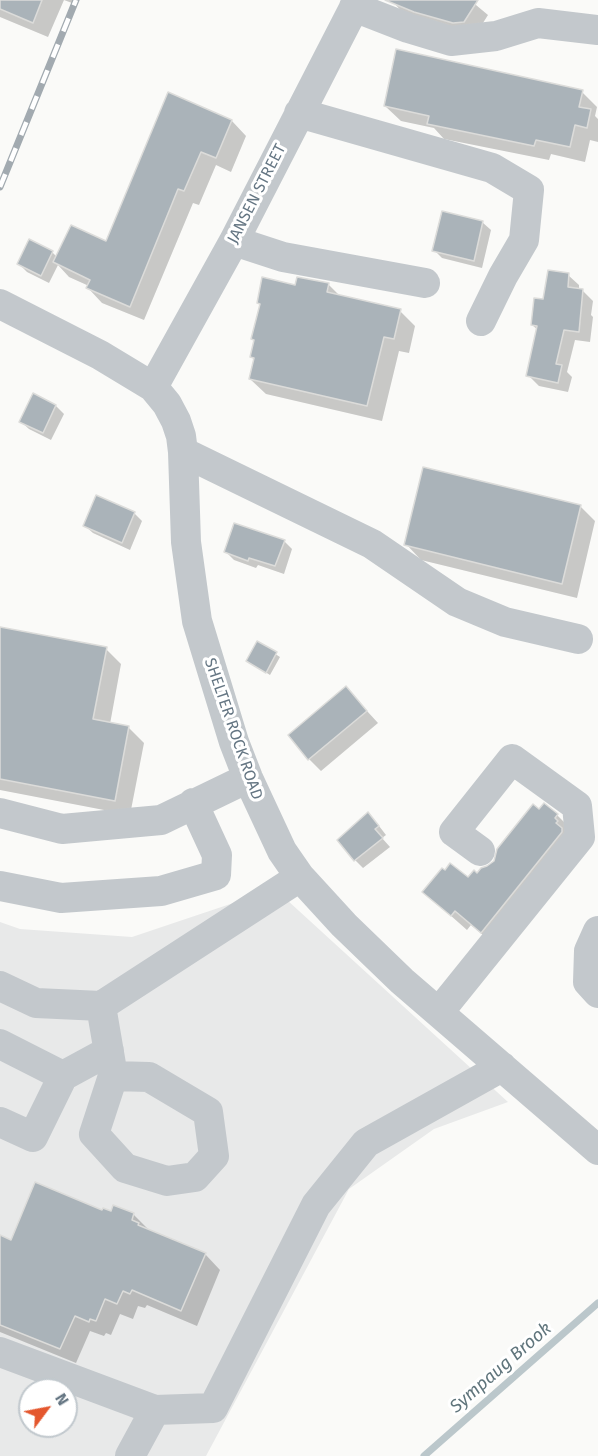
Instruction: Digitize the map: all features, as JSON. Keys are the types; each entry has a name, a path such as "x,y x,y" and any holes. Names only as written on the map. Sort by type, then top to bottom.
{"street":[{"path":"356,4 408,28 451,41 496,36 538,23 598,30"},
{"name":"JANSEN STREET","path":"153,387 234,241 356,4"},
{"path":"299,113 492,168 529,190 524,240 481,321"},
{"path":"234,241 283,257 425,283"},
{"name":"SHELTER ROCK ROAD","path":"0,304 100,355 153,387 167,404 176,421 183,452 186,542 197,621 234,742 248,778 282,851 300,877 344,925 402,981 598,1150"},
{"path":"183,452 372,544 457,603 505,622 578,639"},
{"path":"439,1012 580,837 577,806 512,759 454,831 480,851"},
{"path":"0,813 62,829 161,820 248,778"},
{"path":"0,886 61,898 161,891 216,875 217,855 193,803"},
{"path":"0,986 36,1003 101,1006 300,877"},
{"path":"598,932 589,951 588,982 598,993"},
{"path":"0,1044 63,1076 111,1064 101,1006"},
{"path":"0,1352 155,1410 213,1408 316,1205 366,1143 502,1067"},
{"path":"0,1122 33,1137 63,1076"},
{"path":"130,1456 155,1410"}],"shaded area":[{"path":"275,889 508,1102 434,1129 349,1189 206,1456 0,1456 0,922 20,929 132,937"}],"building":[{"path":"0,0 42,0 33,23 0,9"},
{"path":"385,0 478,0 464,22 453,23 414,12"},
{"path":"396,49 583,90 579,107 591,109 587,128 575,125 570,147 536,140 534,146 427,124 429,116 384,106"},
{"path":"168,92 232,120 216,158 201,152 184,191 178,189 130,307 86,288 90,280 53,262 71,225 106,241"},
{"path":"442,211 483,221 474,261 432,251"},
{"path":"29,239 53,251 41,276 17,264"},
{"path":"548,270 569,273 568,287 583,289 579,332 564,330 556,364 562,365 558,383 526,376 537,326 531,325 534,298 543,299"},
{"path":"262,277 295,285 297,277 329,283 327,292 401,309 394,339 384,337 367,406 249,379 254,358 250,357 254,340 251,339 260,304 257,303"},
{"path":"33,393 56,405 43,433 19,422"},
{"path":"423,467 581,505 562,584 404,545"},
{"path":"96,495 135,512 122,543 83,526"},
{"path":"234,523 285,540 275,566 249,558 248,561 224,552"},
{"path":"0,627 107,647 93,719 129,726 115,801 0,779"},
{"path":"257,641 277,652 266,673 246,661"},
{"path":"346,686 367,711 308,760 288,735"},
{"path":"544,803 558,814 555,818 558,821 556,823 562,828 562,832 481,933 455,911 451,916 422,892 442,868 445,870 450,863 468,877 474,870 477,873 494,861 497,849 533,804 539,809"},
{"path":"368,812 379,826 375,829 383,838 354,861 337,840"},
{"path":"35,1182 102,1210 103,1208 111,1211 113,1205 134,1213 132,1220 139,1223 138,1225 206,1253 181,1311 132,1290 130,1294 123,1291 117,1304 105,1299 96,1321 90,1319 89,1322 75,1316 60,1349 0,1325 0,1235 11,1240"}],"waterway":[{"name":"Sympaug Brook","path":"424,1456 598,1303"}],"railway":[{"path":"0,187 76,0"}]}
